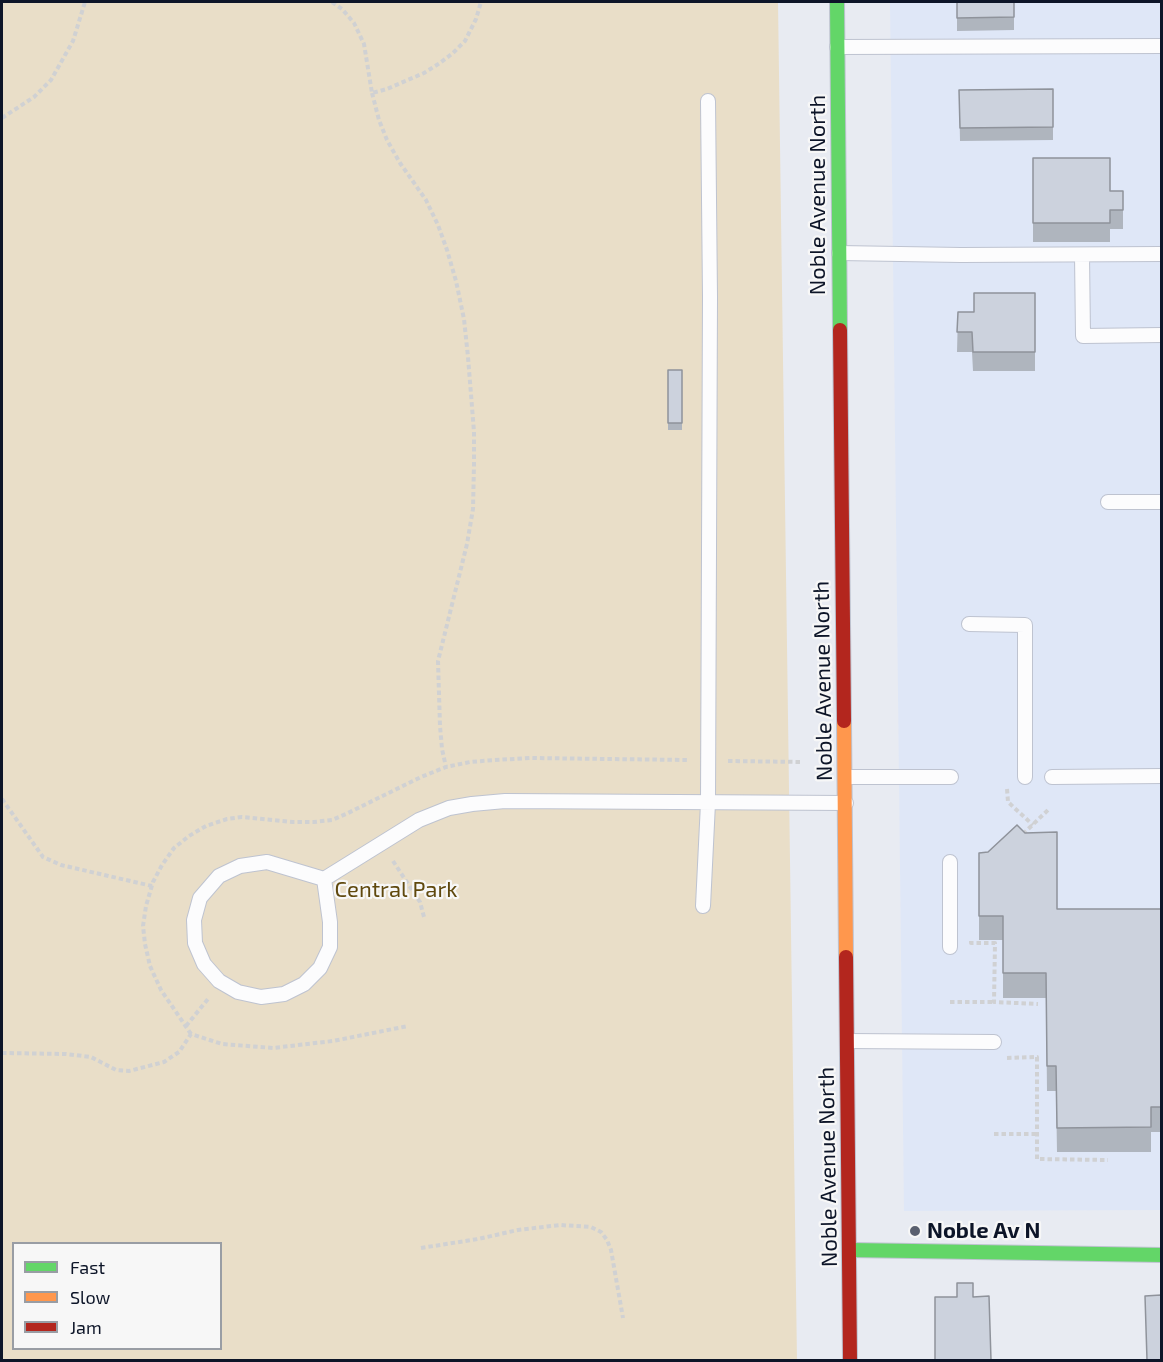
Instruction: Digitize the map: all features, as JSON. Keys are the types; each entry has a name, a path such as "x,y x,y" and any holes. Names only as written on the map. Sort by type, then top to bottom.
{"street":[{"name":"Noble Avenue North","path":"837,2 850,1360"},
{"path":"850,1250 1161,1255"}],"lane":[{"path":"837,47 1161,46"},
{"path":"703,906 708,803 710,320 708,101"},
{"path":"839,253 1161,254"},
{"path":"1082,255 1083,336 1161,335"},
{"path":"1108,502 1161,502"},
{"path":"969,624 1025,625 1025,777"},
{"path":"1052,777 1161,776"},
{"path":"845,777 951,777"},
{"path":"324,879 330,922 330,947 320,968 304,984 284,994 261,997 238,992 221,982 204,964 195,943 194,920 200,898 219,876 240,866 267,862 324,879 422,818 449,808 505,801 846,803"},
{"path":"950,862 950,946"},
{"path":"847,1041 994,1041"}],"path":[{"path":"2,118 34,97 51,80 73,41 85,2"},
{"path":"332,2 342,9 354,23 364,44 379,120 387,140 426,200 438,225 456,281 462,310 474,432 473,509 467,544 438,661 441,737 446,767"},
{"path":"372,93 424,73 453,53 465,41 476,19 481,2"},
{"path":"1007,785 1008,802 1033,825"},
{"path":"2,799 43,857 61,866 152,886"},
{"path":"1016,841 1048,810"},
{"path":"381,843 420,902 424,917"},
{"path":"971,931 971,943 995,943 994,1002"},
{"path":"186,1026 221,982"},
{"path":"950,1002 1038,1004"},
{"path":"2,1053 66,1054 91,1057 116,1070 129,1071 164,1062 180,1052 191,1034 222,1044 273,1048 333,1041 408,1026"},
{"path":"1005,1058 1037,1057 1037,1159 1108,1160"},
{"path":"994,1134 1037,1134"},
{"path":"421,1248 518,1230 560,1225 591,1227 601,1232 611,1250 623,1318"}],"shaded area":[{"path":"890,2 1161,2 1161,1210 904,1211"}],"green space":[{"name":"Central Park","path":"2,2 778,2 797,1360 2,1360"}],"building":[{"path":"957,2 1014,2 1014,17 957,18"},
{"path":"1053,89 1053,127 960,128 959,90"},
{"path":"1033,158 1110,158 1110,191 1123,191 1123,210 1110,210 1110,223 1033,223"},
{"path":"974,293 1035,293 1035,352 973,352 972,332 957,332 958,312 974,312"},
{"path":"668,370 682,370 682,423 668,423"},
{"path":"1017,825 1025,833 1057,832 1057,909 1161,909 1161,1107 1151,1107 1151,1127 1057,1128 1056,1066 1047,1066 1046,973 1003,973 1003,916 979,916 979,853 988,852"},
{"path":"957,1283 973,1283 973,1297 989,1296 991,1360 935,1360 935,1297 957,1297"},
{"path":"1161,1295 1161,1360 1147,1360 1145,1296"}],"traffic: fast":[{"path":"837,2 840,330"},
{"path":"850,1250 1162,1255"}],"traffic: slow":[{"path":"844,721 846,957"}],"traffic: jam":[{"path":"840,330 844,721"},
{"path":"846,957 850,1360"}],"place":[{"name":"Noble Av N","path":"915,1231"}]}
